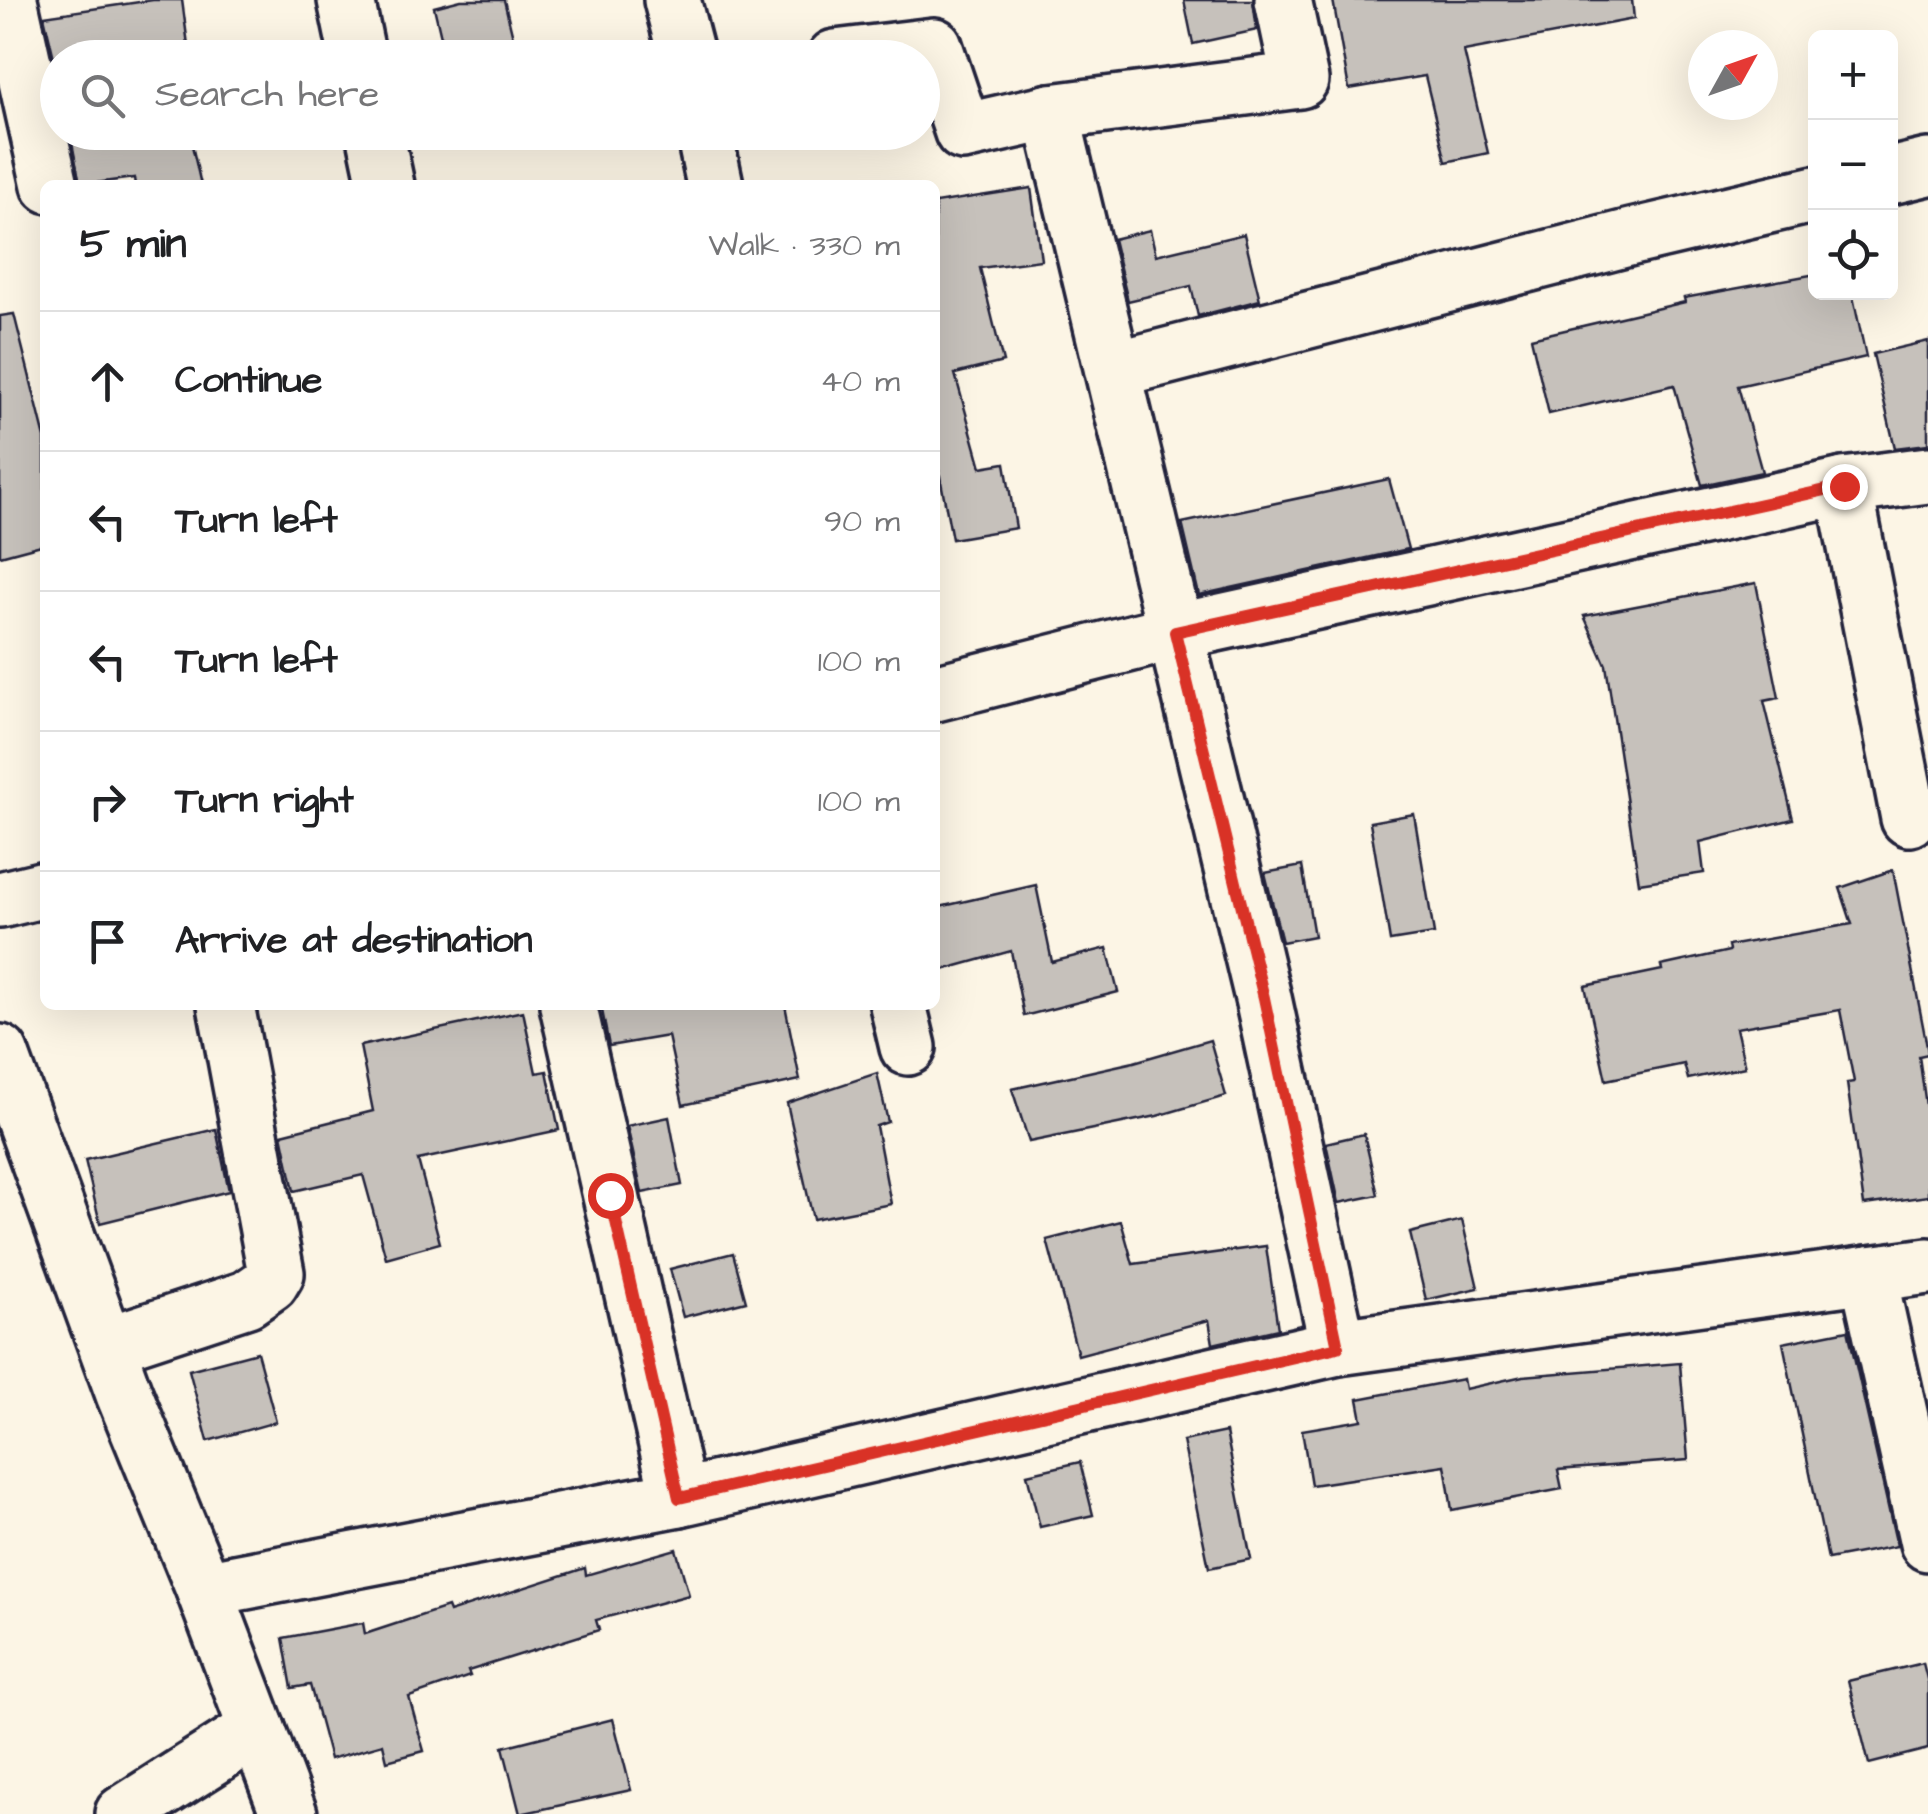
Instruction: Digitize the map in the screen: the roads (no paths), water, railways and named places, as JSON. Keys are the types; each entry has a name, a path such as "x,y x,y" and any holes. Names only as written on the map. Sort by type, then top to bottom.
{"street":[{"path":"9,0 40,140"},
{"path":"346,0 354,40"},
{"path":"672,0 682,40"},
{"path":"940,64 963,132 1051,112 1300,80 1283,0"},
{"path":"1051,112 1264,998 1338,1347"},
{"path":"42,150 49,180"},
{"path":"379,150 385,180"},
{"path":"708,150 714,180"},
{"path":"1898,174 1928,167"},
{"path":"1112,370 1808,196"},
{"path":"940,692 1175,632 1844,486 1928,475"},
{"path":"1844,486 1909,818"},
{"path":"0,900 40,889"},
{"path":"107,1345 247,1299 270,1284 276,1273 227,1010"},
{"path":"569,1010 679,1498"},
{"path":"0,1053 15,1136 107,1345 289,1814"},
{"path":"204,1589 679,1498 1338,1347 1928,1266"},
{"path":"1868,1274 1928,1543"},
{"path":"124,1814 257,1730"}]}
